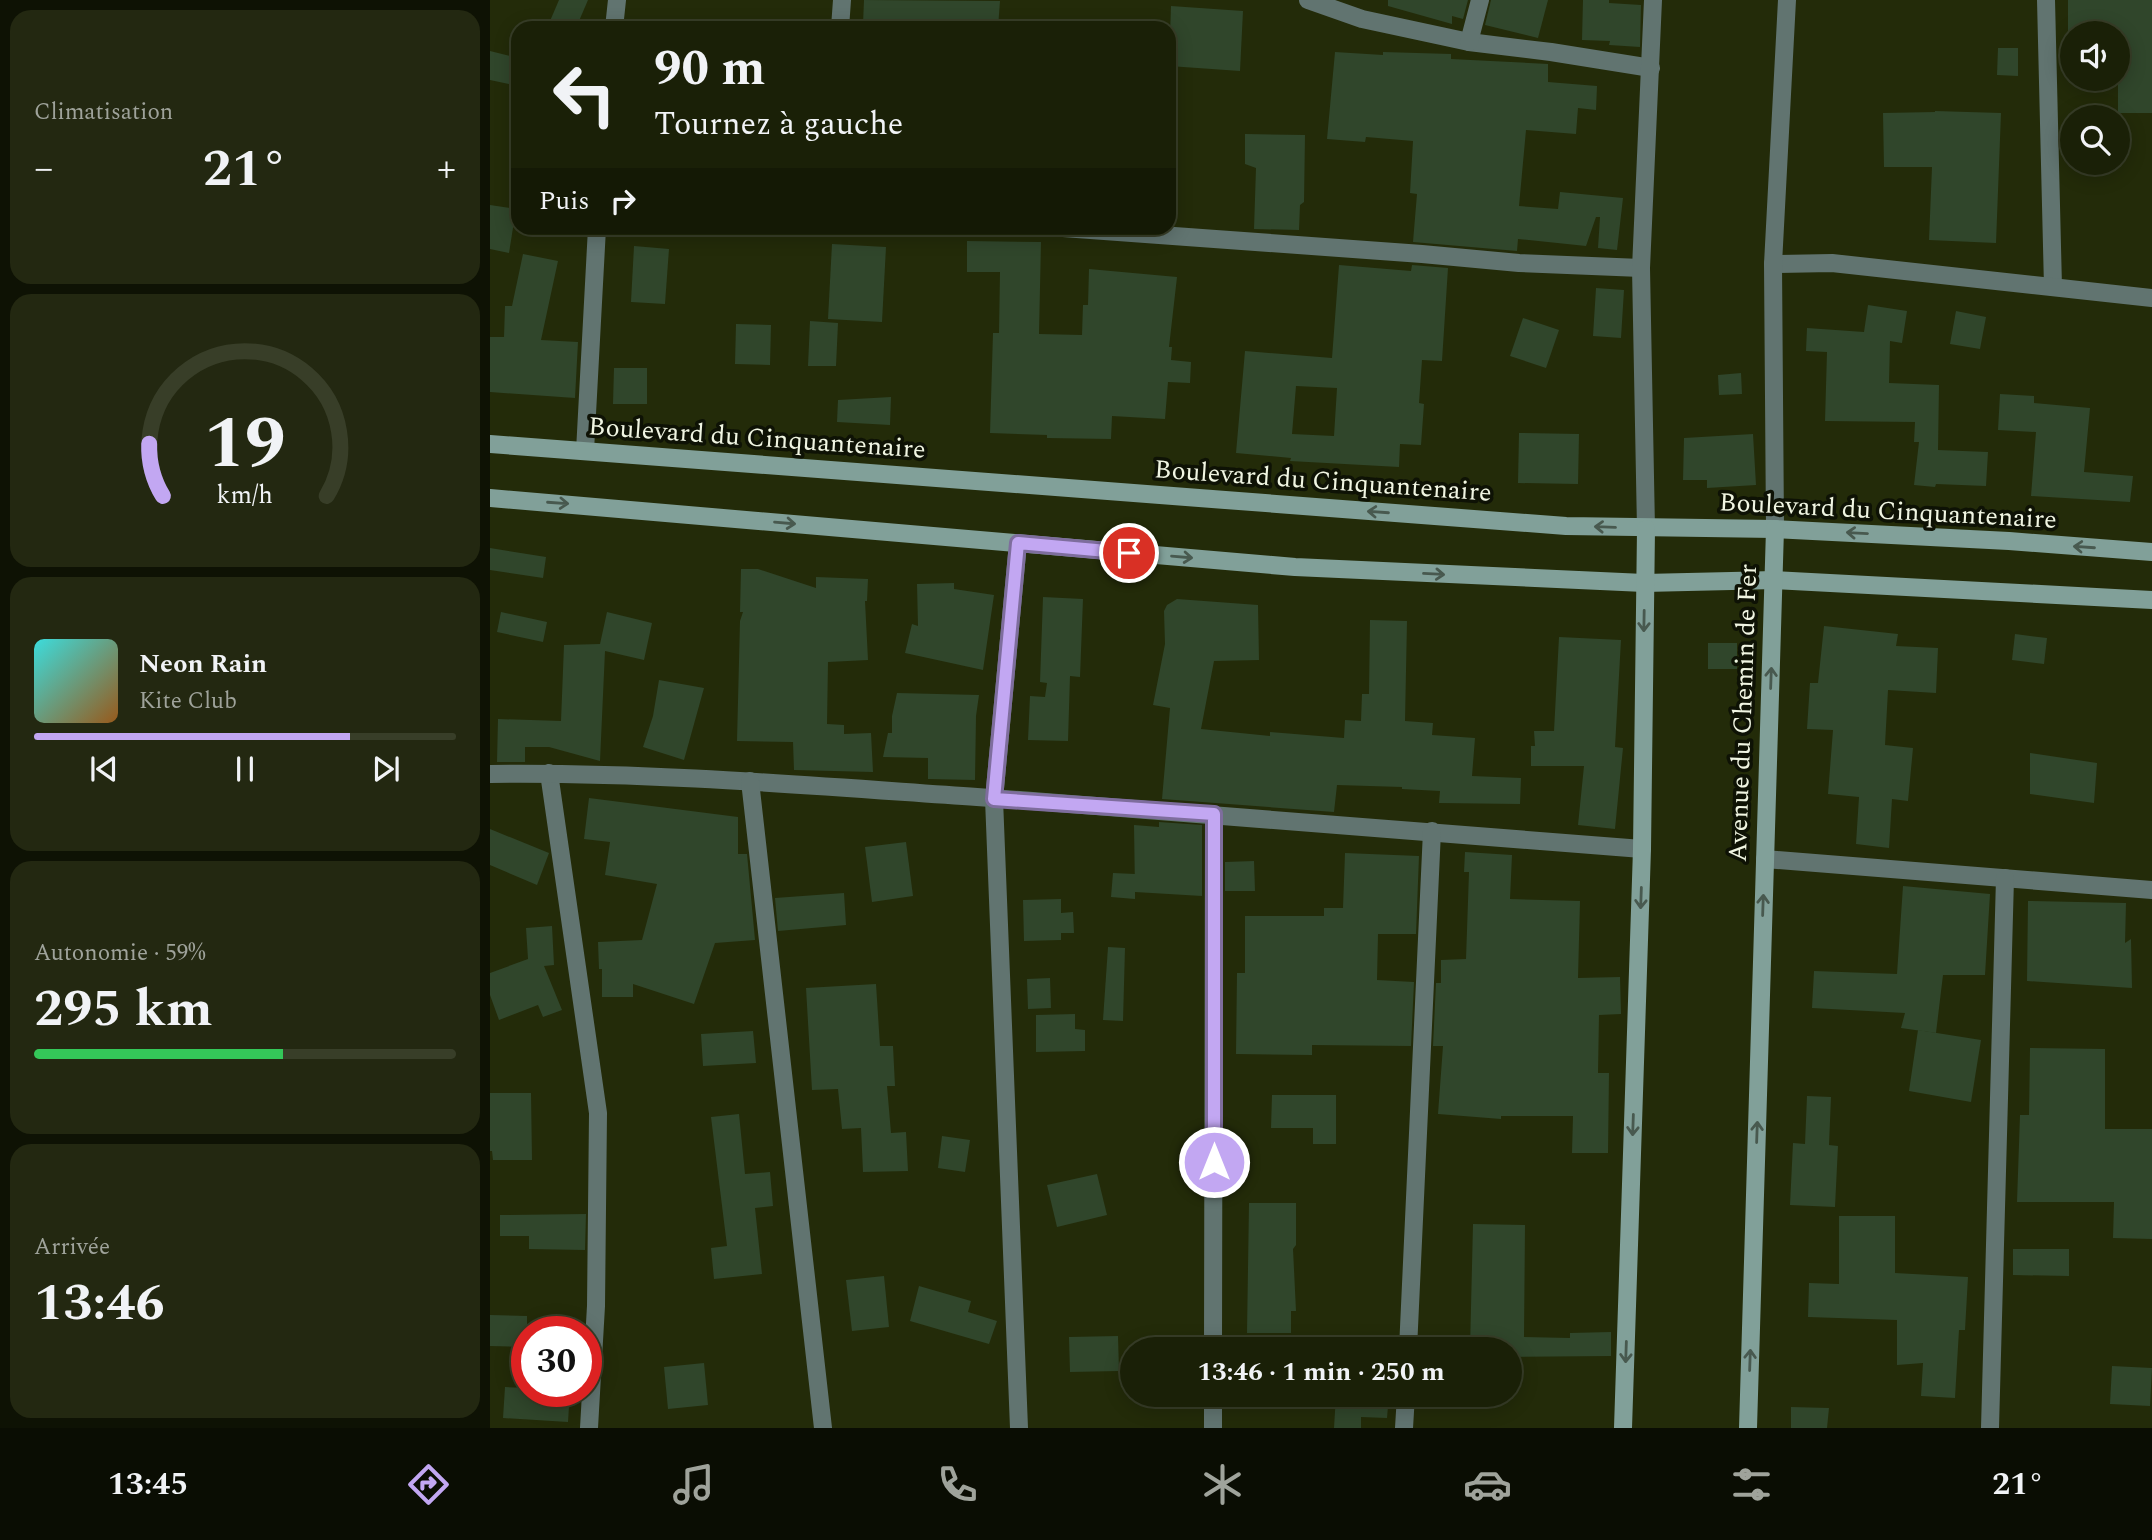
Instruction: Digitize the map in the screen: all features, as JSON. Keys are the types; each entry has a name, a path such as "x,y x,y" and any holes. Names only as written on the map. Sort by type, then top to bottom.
{"main road":[{"name":"Boulevard du Cinquantenaire","path":"490,444 1566,526 1775,529 2009,541 2152,552"},
{"path":"490,498 1295,566 1644,583 1775,580 2152,600"},
{"path":"1623,1428 1642,849 1646,528"},
{"name":"Avenue du Chemin de Fer","path":"1748,1428 1775,529"}],"street":[{"path":"615,21 617,0"},
{"path":"840,21 842,0"},
{"path":"1308,0 1362,19 1469,42 1651,68"},
{"path":"1469,42 1480,0"},
{"path":"1646,528 1641,268 1653,0"},
{"name":"Avenue du Chemin de Fer","path":"1775,529 1773,264 1787,0"},
{"path":"2046,0 2053,287"},
{"path":"586,451 597,235"},
{"path":"1160,235 1520,263 1641,268"},
{"path":"1773,264 1832,263 2152,298"},
{"path":"1018,543 994,799 1019,1428"},
{"path":"490,774 750,781 1214,814 1642,849"},
{"path":"549,774 598,1113 596,1306 589,1428"},
{"path":"750,781 823,1428"},
{"path":"1213,1337 1214,814"},
{"path":"1409,1337 1432,831"},
{"path":"1765,859 2152,890"},
{"path":"1990,1428 2005,878"},
{"path":"1213,1407 1213,1428"},
{"path":"1404,1428 1405,1407"}],"building":[{"path":"559,0 588,0 579,21 550,21"},
{"path":"864,0 1000,1 999,21 863,21"},
{"path":"1388,0 1468,0 1463,19 1452,16 1452,24 1388,6"},
{"path":"1491,0 1548,0 1538,38 1485,25"},
{"path":"1583,0 1609,0 1609,3 1641,5 1640,47 1609,45 1610,41 1582,40"},
{"path":"2068,0 2152,0 2152,113 2130,113 2130,105 2118,105 2118,91 2130,91 2130,21 2068,21"},
{"path":"1171,6 1243,11 1240,71 1176,66 1176,21 1170,21"},
{"path":"1998,48 2018,48 2018,76 1997,75"},
{"path":"490,51 511,56 511,84 490,80"},
{"path":"1335,52 1383,55 1383,52 1451,54 1451,59 1548,64 1548,82 1597,86 1596,110 1578,108 1576,134 1526,130 1519,206 1558,209 1560,192 1623,198 1617,250 1598,248 1600,217 1596,217 1586,246 1518,239 1517,251 1413,242 1417,194 1410,193 1413,141 1366,137 1365,142 1327,139"},
{"path":"1883,113 2001,113 1996,243 1929,240 1932,167 1884,167"},
{"path":"1245,134 1305,135 1304,202 1300,205 1299,230 1254,229 1256,168 1245,164"},
{"path":"490,205 511,208 509,253 490,249"},
{"path":"967,241 1041,242 1039,334 1082,335 1083,305 1088,305 1089,269 1177,277 1169,347 1172,347 1171,360 1191,362 1190,383 1168,382 1165,419 1112,416 1111,439 1047,438 1047,435 990,433 993,333 999,333 1000,272 967,272"},
{"path":"832,244 886,247 882,322 828,319"},
{"path":"634,246 669,249 665,304 631,302"},
{"path":"523,254 558,261 541,340 578,342 575,398 490,392 490,337 504,337 505,306 512,306"},
{"path":"1339,265 1411,271 1412,265 1448,268 1442,361 1422,360 1419,403 1424,404 1421,445 1400,444 1399,467 1290,461 1291,458 1236,453 1245,351 1332,358","holes":["1296,386 1337,388 1334,436 1292,434"]},
{"path":"1596,288 1624,290 1621,338 1593,336"},
{"path":"1868,305 1907,311 1902,343 1890,341 1889,383 1939,385 1938,450 1988,452 1986,486 1914,485 1919,442 1914,442 1915,422 1825,421 1827,352 1806,351 1807,328 1864,332"},
{"path":"1956,311 1986,317 1980,349 1950,344"},
{"path":"1523,318 1559,330 1546,368 1510,356"},
{"path":"810,321 838,323 836,366 808,366"},
{"path":"736,324 771,325 770,365 735,364"},
{"path":"614,368 647,368 647,404 613,404"},
{"path":"1741,373 1742,394 1719,395 1718,375"},
{"path":"2000,394 2034,396 2034,403 2090,408 2084,472 2133,476 2130,502 2031,496 2036,432 1998,430"},
{"path":"891,397 890,425 837,422 838,400"},
{"path":"1519,433 1579,434 1578,484 1518,483"},
{"path":"1753,434 1756,485 1707,488 1707,480 1683,480 1684,438"},
{"path":"490,548 546,557 543,578 490,570"},
{"path":"741,569 758,569 816,588 816,577 868,579 865,601 868,660 828,662 827,724 844,725 844,734 871,733 873,772 794,770 793,742 737,741 740,621 743,612 740,612"},
{"path":"954,583 954,589 994,595 983,670 905,653 912,624 918,626 917,584"},
{"path":"1043,597 1083,599 1080,677 1070,676 1068,741 1028,740 1030,696 1045,697 1047,683 1040,682"},
{"path":"1177,599 1258,605 1259,660 1214,661 1201,729 1270,736 1270,732 1344,738 1345,720 1361,721 1362,694 1369,694 1370,620 1407,621 1405,721 1433,723 1432,735 1475,738 1472,776 1521,778 1520,804 1439,803 1440,791 1337,785 1334,812 1162,799 1170,708 1153,705 1165,644 1164,611 1167,605"},
{"path":"501,612 547,622 543,642 497,632"},
{"path":"607,612 652,623 644,660 605,651 600,761 549,747 525,747 525,762 497,762 498,719 561,721 564,645 600,644"},
{"path":"1824,626 1898,634 1896,646 1938,648 1936,693 1888,690 1885,745 1913,748 1908,801 1892,799 1889,848 1856,844 1859,797 1828,794 1833,730 1807,729 1810,683 1818,683"},
{"path":"2015,634 2047,638 2044,664 2012,660"},
{"path":"1559,637 1621,640 1615,747 1623,748 1615,829 1578,825 1584,766 1531,766 1531,746 1535,746 1534,731 1554,731"},
{"path":"1708,643 1737,643 1737,669 1708,669"},
{"path":"659,680 704,688 684,760 643,747 653,716"},
{"path":"897,693 979,695 975,780 928,779 928,758 883,757 888,733 892,733 892,716"},
{"path":"2030,753 2097,763 2094,803 2030,794"},
{"path":"589,798 738,817 738,854 747,854 755,940 715,943 694,1004 633,984 633,997 602,997 598,942 642,940 657,884 605,875 610,842 584,839"},
{"path":"1159,822 1202,825 1202,896 1135,892 1134,825 1159,827"},
{"path":"490,829 549,853 537,885 490,865"},
{"path":"906,842 913,896 872,902 865,847"},
{"path":"1465,852 1512,855 1510,899 1580,901 1578,978 1620,977 1621,1014 1599,1015 1598,1073 1609,1073 1608,1153 1572,1153 1573,1116 1501,1116 1501,1119 1438,1114 1443,1046 1433,1046 1436,983 1441,983 1441,960 1466,959 1469,872 1464,872"},
{"path":"1345,853 1419,856 1416,934 1378,934 1377,980 1414,982 1411,1046 1312,1045 1312,1055 1236,1054 1237,973 1245,973 1245,916 1324,916 1324,908 1343,908"},
{"path":"1254,861 1255,891 1225,891 1225,862"},
{"path":"1113,873 1135,874 1135,899 1111,897"},
{"path":"1903,886 1990,894 1985,975 1943,975 1936,1033 1901,1028 1905,1013 1812,1008 1814,971 1897,974"},
{"path":"844,893 846,925 778,931 775,898"},
{"path":"1061,899 1061,913 1073,912 1074,933 1061,933 1061,940 1024,941 1023,900"},
{"path":"2028,901 2126,903 2125,943 2131,939 2132,988 2027,981"},
{"path":"552,926 554,965 544,966 562,1010 543,1017 538,1005 499,1020 490,995 490,973 528,959 526,928"},
{"path":"1108,947 1125,948 1123,1021 1103,1020"},
{"path":"1050,978 1051,1008 1028,1009 1027,979"},
{"path":"876,984 880,1046 893,1046 895,1086 887,1086 891,1133 906,1132 908,1171 863,1172 861,1128 842,1129 838,1089 812,1090 806,988"},
{"path":"1075,1014 1075,1029 1085,1030 1085,1051 1036,1052 1036,1015"},
{"path":"1918,1030 1981,1040 1971,1102 1909,1091"},
{"path":"753,1031 756,1063 703,1066 701,1034"},
{"path":"2030,1048 2105,1049 2105,1129 2152,1129 2152,1239 2113,1238 2114,1202 2017,1202 2020,1115 2029,1115"},
{"path":"490,1093 531,1093 532,1160 493,1160 490,1151"},
{"path":"1272,1095 1336,1095 1336,1144 1313,1144 1313,1128 1271,1128"},
{"path":"1807,1096 1831,1097 1829,1145 1838,1146 1835,1207 1790,1205 1793,1143 1805,1144"},
{"path":"739,1114 745,1174 770,1172 773,1206 755,1208 762,1274 714,1279 711,1248 727,1246 711,1117"},
{"path":"942,1136 970,1140 965,1172 938,1168"},
{"path":"1097,1174 1107,1215 1057,1227 1047,1185"},
{"path":"1249,1203 1296,1203 1296,1245 1293,1249 1296,1311 1291,1311 1291,1333 1247,1333"},
{"path":"586,1214 585,1250 529,1249 529,1236 500,1236 500,1215"},
{"path":"1839,1216 1895,1216 1895,1273 1968,1277 1965,1330 1959,1330 1955,1398 1921,1396 1923,1363 1897,1365 1897,1320 1808,1317 1809,1283 1839,1284"},
{"path":"1473,1224 1525,1225 1524,1337 1570,1338 1570,1333 1611,1332 1611,1356 1522,1357 1522,1337 1470,1337"},
{"path":"2013,1249 2069,1249 2069,1276 2013,1275"},
{"path":"884,1276 889,1327 852,1331 846,1280"},
{"path":"919,1286 971,1301 968,1312 997,1321 989,1344 910,1321"},
{"path":"490,1315 527,1316 511,1316 511,1347 490,1346"},
{"path":"1118,1336 1119,1371 1070,1372 1069,1337"},
{"path":"704,1363 708,1405 668,1409 664,1367"},
{"path":"2112,1366 2152,1368 2150,1406 2110,1404"},
{"path":"505,1387 511,1387 511,1407 569,1407 568,1422 503,1418"},
{"path":"1335,1407 1388,1407 1387,1418 1361,1417 1361,1428 1334,1428"},
{"path":"1791,1407 1829,1408 1827,1428 1791,1428"}],"route":[{"path":"1129,553 1018,543 994,799 1214,814 1214,1162"}]}
